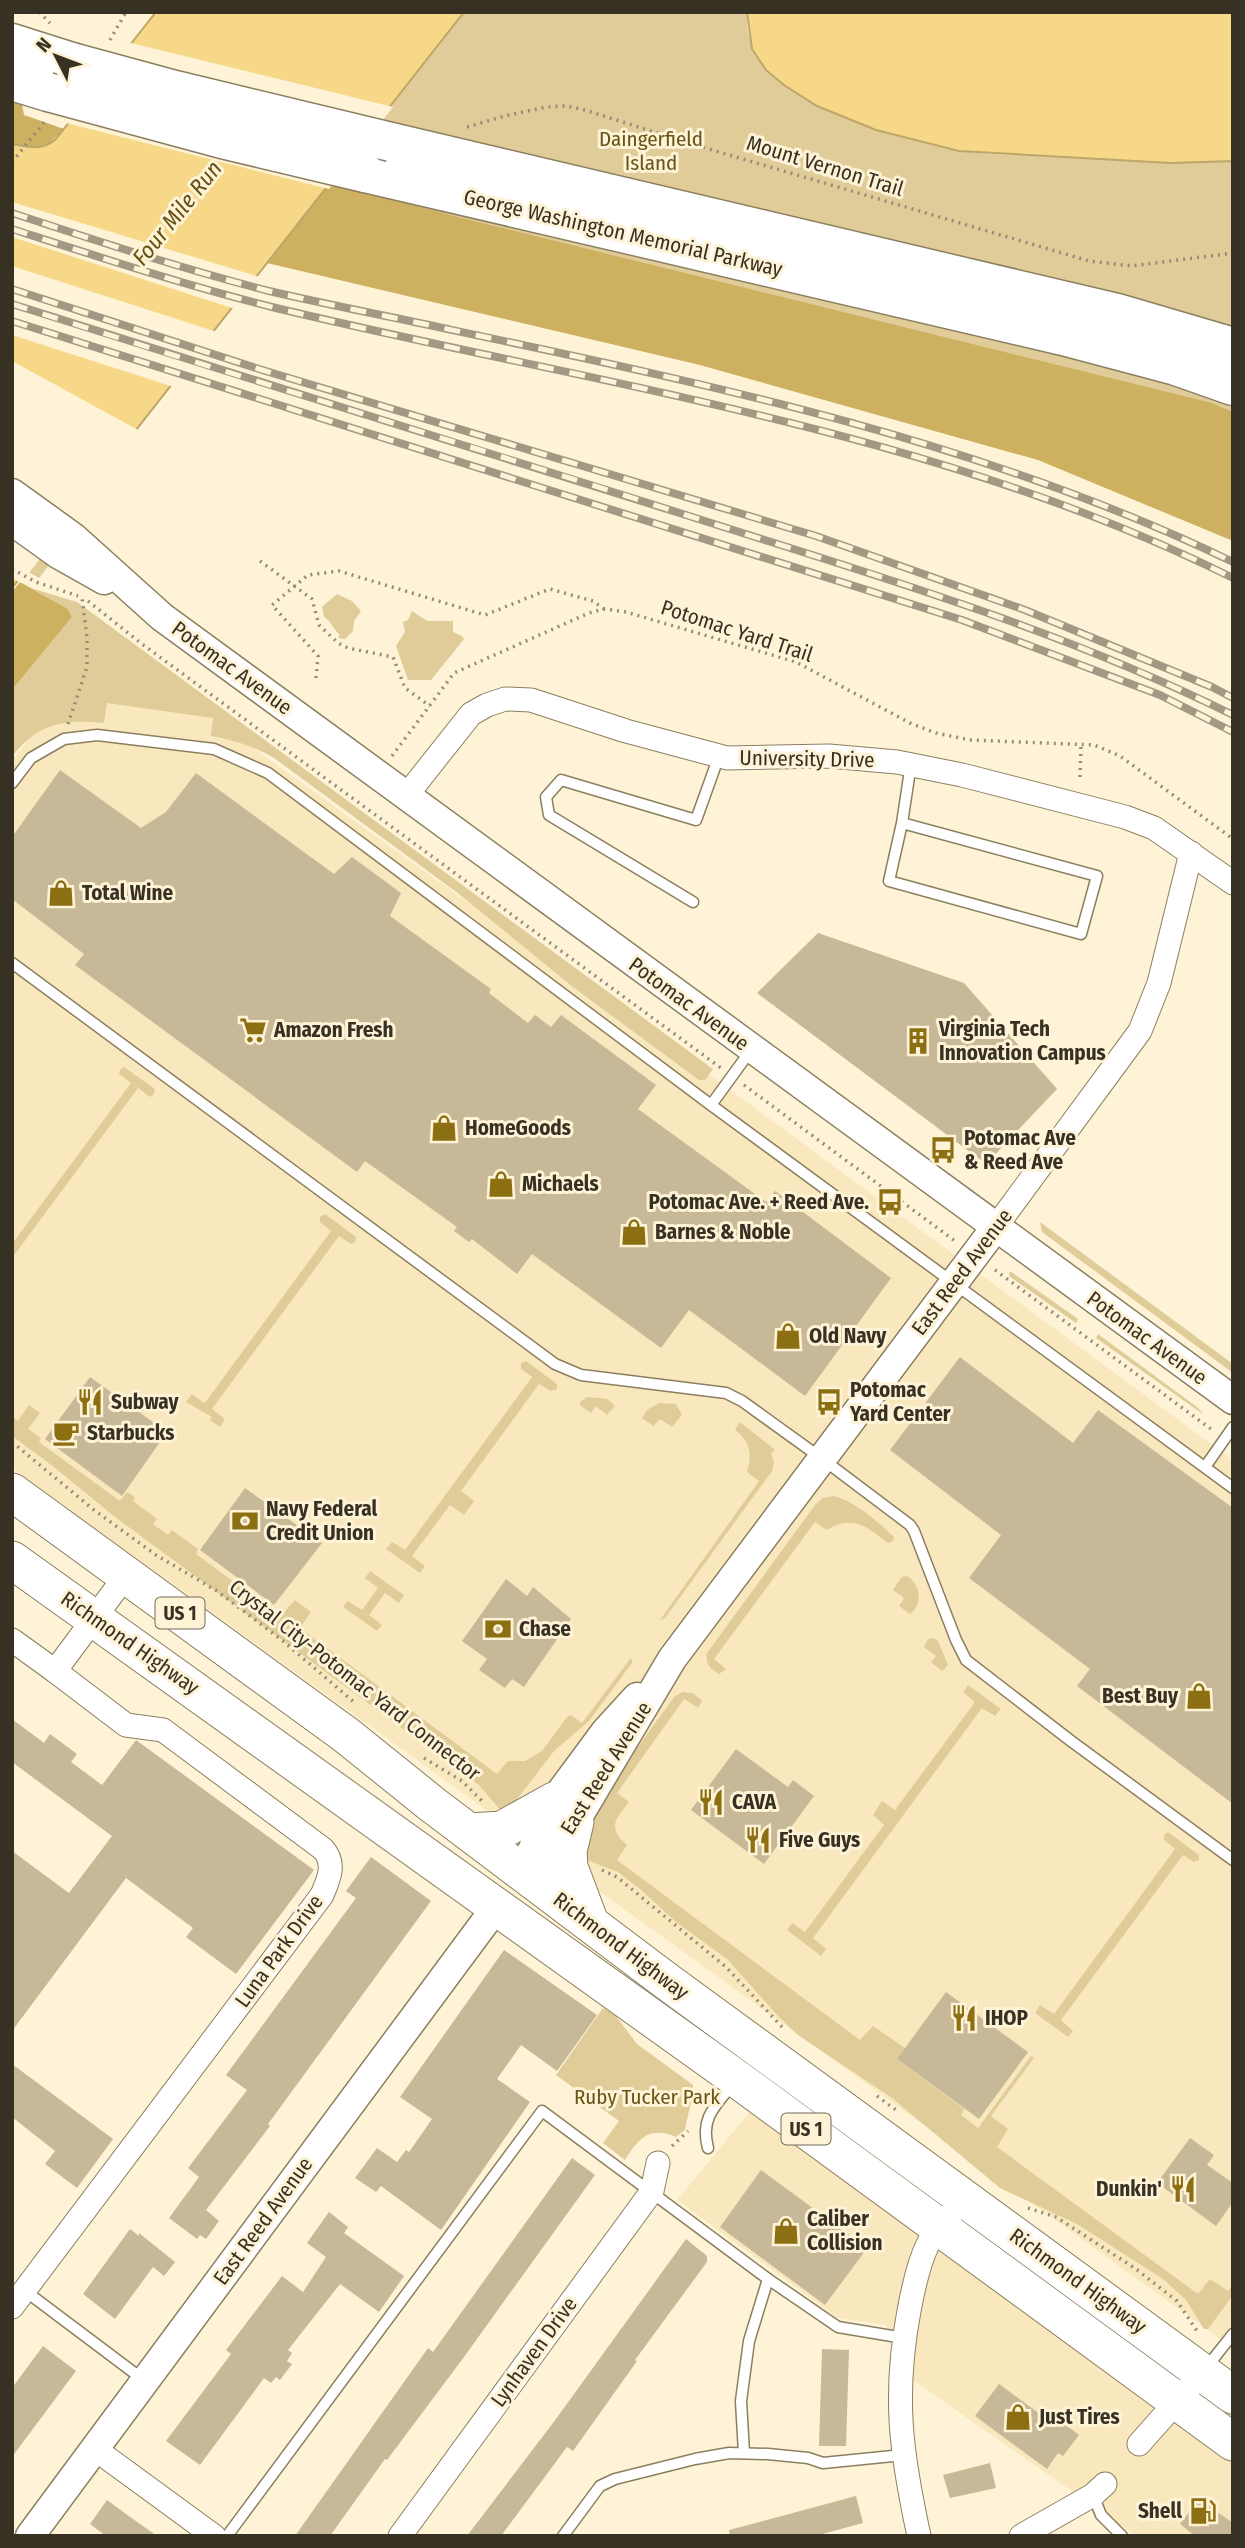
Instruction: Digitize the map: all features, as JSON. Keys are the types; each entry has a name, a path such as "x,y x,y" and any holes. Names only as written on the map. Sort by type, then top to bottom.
{"highway":[{"name":"George Washington Memorial Parkway","path":"12,43 186,93 1117,313 1233,346"},
{"name":"George Washington Memorial Parkway","path":"12,81 211,136 1063,336 1175,366 1233,386"},
{"name":"Richmond Highway","path":"12,1492 346,1735 503,1869 737,2079 1233,2442"},
{"name":"Richmond Highway","path":"12,1560 432,1860 471,1870 503,1869 591,1924 1233,2395"},
{"path":"503,1869 502,1830 565,1812 569,1867 591,1924"}],"street":[{"name":"Potomac Avenue","path":"12,493 66,545 147,606 1233,1400"},
{"name":"Potomac Avenue","path":"12,521 66,545"},
{"name":"University Drive","path":"406,796 471,714 505,699 531,700 626,731 727,758 829,756 911,764 1125,817 1154,828 1233,883"},
{"name":"East Reed Avenue","path":"30,2536 145,2381 503,1869 545,1863 565,1812 671,1659 1140,1031 1159,983 1191,853"},
{"path":"55,1671 127,1574"},
{"name":"Luna Park Drive","path":"12,1640 126,1725 163,1730 323,1849 331,1863 322,1895 18,2298"},
{"name":"Lynhaven Drive","path":"400,2536 652,2191 658,2164"},
{"path":"919,2536 903,2455 899,2407 904,2338 913,2291 928,2244 966,2198"},
{"path":"1139,2444 1202,2373"},
{"path":"95,2449 214,2536"},
{"path":"1021,2536 1099,2490"}],"lane":[{"path":"12,783 31,758 64,739 97,735 214,749 268,773 711,1104 1233,1488"},
{"path":"693,902 549,815 546,797 561,780 696,820 719,756"},
{"path":"902,823 1097,876 1081,933 888,881 902,823 911,764"},
{"path":"12,962 555,1364 582,1375 726,1393 821,1458 914,1531 966,1660 1070,1741 1233,1860"},
{"path":"711,1104 751,1050"},
{"path":"1205,1467 1233,1427"},
{"path":"708,2148 706,2121 712,2109 737,2079"},
{"path":"227,2536 542,2111 768,2279 838,2327 904,2338"},
{"path":"744,2453 742,2389 749,2341 768,2279"},
{"path":"18,2298 145,2381"},
{"path":"1202,2373 1233,2334"},
{"path":"564,2536 600,2486 615,2479 695,2459 744,2453 808,2458 823,2463 903,2455"},
{"path":"1099,2490 1101,2515 1122,2536"}],"path":[{"name":"Mount Vernon Trail","path":"462,129 505,116 546,107 566,106 1089,261 1131,266 1233,253"},
{"path":"12,162 34,136"},
{"path":"260,561 312,599 319,625 338,643 348,648 393,657 405,688 430,706"},
{"path":"12,569 36,582 82,597 142,644 949,1237"},
{"name":"Potomac Yard Trail","path":"294,586 307,575 339,572 485,615 551,589 593,601 604,609 626,612 796,662 910,723 936,733 970,740 1094,745 1120,756 1233,839"},
{"path":"294,586 272,605 318,656 316,678"},
{"path":"64,739 87,667 82,597"},
{"path":"403,741 454,673 589,613 604,609"},
{"path":"1080,778 1081,744"},
{"path":"998,1273 1225,1439"},
{"name":"Crystal City-Potomac Yard Connector","path":"12,1443 94,1510 156,1555 217,1591 283,1641 359,1707"},
{"name":"Crystal City-Potomac Yard Connector","path":"421,1756 462,1781 503,1869"},
{"path":"598,1868 617,1877 726,1967 789,2034"},
{"path":"868,2090 900,2113"},
{"path":"1021,2205 1056,2217 1136,2269 1177,2301 1197,2331 1203,2335"}],"shaded area":[{"path":"12,96 21,99 24,115 64,129 12,181"},
{"path":"329,183 1212,403 1233,412 1233,541 1038,460 700,365 267,263"},
{"path":"20,582 68,609 72,617 12,690 12,592"},
{"name":"Potomac Yard Center","path":"77,675 159,680 589,986 1233,1460 1233,2348 12,1468 12,761"},
{"path":"754,2107 1233,2458 1233,2536 1136,2536 913,2380 892,2349 886,2325 838,2318 677,2200"}],"green space":[{"name":"Daingerfield Island","path":"464,12 747,12 749,38 759,59 774,77 794,92 839,113 933,145 952,150 995,154 1142,161 1233,161 1233,464 312,204"},
{"path":"12,537 50,564 39,578 12,563"},
{"path":"31,588 77,602 713,1069 705,1080 699,1080 573,987 459,894 274,758 243,744 211,736 213,718 107,703 104,723 76,722 52,726 32,737 12,757 12,690 72,617 68,609"},
{"path":"337,594 352,601 361,611 354,621 353,631 345,639 338,638 340,635 324,617 322,607"},
{"path":"412,611 427,621 453,621 453,632 464,639 431,680 408,680 396,646 405,632 403,622 408,620"},
{"path":"124,1067 155,1089 154,1094 150,1097 138,1088 12,1258 12,1244 131,1083 119,1074"},
{"path":"325,1214 356,1237 355,1242 351,1244 339,1236 212,1409 225,1419 220,1427 210,1420 212,1417 186,1402 192,1394 204,1403 207,1400 331,1231 320,1222 320,1217"},
{"path":"1040,1222 1233,1364 1233,1373 1042,1232"},
{"path":"1010,1271 1078,1319 1076,1323 1009,1276"},
{"path":"1098,1334 1197,1407 1204,1415 1096,1338"},
{"path":"526,1361 557,1384 557,1389 551,1391 539,1384 461,1491 474,1501 464,1515 450,1505 412,1556 425,1566 420,1573 386,1549 392,1542 405,1550 532,1377 521,1369 521,1363"},
{"path":"587,1397 608,1399 615,1406 607,1415 596,1406 591,1413 580,1405"},
{"path":"659,1403 676,1404 682,1415 672,1427 660,1419 653,1426 642,1418 647,1410"},
{"path":"29,1405 40,1413 28,1429 41,1438 39,1442 120,1501 127,1492 135,1497 133,1501 157,1519 153,1524 168,1535 172,1530 198,1549 196,1554 276,1613 280,1609 285,1611 295,1600 311,1612 300,1628 497,1774 508,1761 525,1761 542,1751 567,1717 571,1715 582,1723 630,1659 632,1663 589,1721 554,1751 515,1802 502,1812 479,1785 115,1517 12,1436 12,1417 18,1421"},
{"path":"740,1422 775,1450 771,1454 774,1462 772,1471 665,1618 660,1620 759,1481 747,1472 749,1449 735,1430"},
{"path":"834,1496 866,1513 894,1537 893,1541 888,1543 866,1528 852,1523 836,1525 827,1530 815,1522 714,1659 726,1669 719,1674 713,1670 709,1666 707,1653 815,1505 823,1498"},
{"path":"370,1571 404,1595 399,1603 385,1593 369,1615 382,1625 377,1631 343,1607 348,1601 362,1610 378,1588 365,1578"},
{"path":"907,1576 915,1584 919,1595 917,1605 910,1614 899,1606 904,1598 893,1590 902,1577"},
{"path":"928,1639 938,1641 948,1665 942,1671 931,1662 936,1656 924,1647"},
{"path":"968,1685 1001,1709 995,1716 982,1708 813,1938 826,1949 821,1956 787,1930 792,1923 805,1932 884,1825 873,1815 882,1801 895,1810 975,1702 963,1692"},
{"path":"683,1692 693,1693 702,1701 698,1708 684,1699 617,1793 629,1802 615,1824 617,1833 627,1845 617,1860 860,2040 873,2026 905,2048 898,2060 964,2109 961,2115 978,2128 1031,2056 1034,2058 991,2116 1008,2129 997,2147 1198,2294 1210,2279 1228,2291 1233,2285 1233,2295 1208,2329 1204,2329 1186,2300 1163,2279 1077,2224 1000,2188 892,2098 798,2035 727,1959 676,1922 640,1889 618,1872 579,1857 583,1837 637,1748 675,1696"},
{"path":"1168,1832 1199,1855 1199,1860 1194,1862 1183,1855 1061,2020 1073,2031 1068,2037 1035,2013 1040,2005 1054,2014 1175,1849 1164,1840 1164,1835"},
{"name":"Ruby Tucker Park","path":"603,2008 615,2015 637,2044 693,2085 685,2130 676,2137 659,2133 646,2136 625,2160 603,2143 619,2121 556,2075"}],"water":[{"name":"Four Mile Run","path":"156,12 464,12 12,588 12,144 40,147 55,140"},
{"path":"747,12 1233,12 1233,161 1170,163 959,151 876,130 817,106 766,70 752,49"}],"pier":[{"path":"127,42 393,107 329,189 66,123"},
{"path":"12,202 260,277 235,309 12,237"},
{"path":"12,266 217,332 174,387 12,335"},
{"path":"12,361 140,431 21,583 12,578"}],"building":[{"path":"60,770 141,828 166,812 196,773 334,874 352,857 401,893 390,916 491,989 489,993 528,1023 535,1015 551,1027 561,1015 656,1085 638,1109 766,1202 775,1191 891,1278 805,1396 689,1310 661,1348 532,1254 517,1274 472,1239 469,1242 454,1231 457,1227 365,1161 357,1172 75,965 84,954 12,899 12,837"},
{"name":"Virginia Tech Innovation Campus","path":"818,933 964,983 1057,1089 986,1164 757,993"},
{"path":"960,1357 1073,1443 1098,1410 1233,1508 1233,1804 1077,1686 1090,1669 969,1578 1001,1535 890,1450"},
{"path":"90,1377 167,1432 122,1496 45,1439"},
{"path":"245,1488 322,1543 274,1605 200,1550"},
{"name":"Chase","path":"506,1579 527,1596 533,1587 571,1619 524,1687 512,1679 505,1688 479,1670 487,1659 462,1641"},
{"path":"12,1719 44,1743 50,1734 77,1754 71,1762 102,1785 136,1740 314,1870 236,1974 186,1937 193,1928 126,1878 12,2031 12,1851 69,1893 112,1836 12,1762"},
{"path":"736,1749 788,1787 793,1780 814,1796 764,1864 691,1810"},
{"path":"371,1857 431,1901 268,2124 270,2126 206,2210 219,2221 206,2239 200,2235 197,2239 169,2218 199,2177 188,2168 247,2090 226,2075 356,1898 346,1891"},
{"path":"504,1950 597,2015 557,2071 521,2045 497,2079 530,2102 441,2230 381,2186 376,2192 355,2178 377,2148 397,2162 406,2150 409,2152 432,2119 400,2097"},
{"path":"946,1992 1028,2052 979,2119 897,2059"},
{"path":"12,2064 113,2139 77,2188 45,2164 55,2151 12,2117"},
{"path":"1190,2138 1214,2155 1207,2165 1233,2183 1233,2202 1216,2226 1157,2183"},
{"path":"572,2158 595,2175 464,2357 387,2460 385,2459 330,2536 295,2536 428,2348 433,2352"},
{"path":"761,2170 859,2242 856,2245 865,2251 825,2305 720,2227"},
{"path":"329,2212 348,2227 344,2233 404,2276 379,2312 340,2284 288,2350 292,2353 287,2361 292,2364 280,2380 276,2377 271,2383 264,2378 200,2465 166,2441 231,2354 226,2350 282,2276 303,2292 326,2257 307,2243"},
{"path":"130,2229 175,2262 164,2276 153,2267 115,2319 83,2294"},
{"path":"686,2239 707,2256 707,2262 573,2451 567,2447 501,2536 467,2536 556,2419"},
{"path":"43,2346 76,2371 12,2457 12,2388"},
{"path":"822,2349 849,2350 846,2446 819,2446"},
{"path":"999,2384 1055,2425 1059,2420 1079,2435 1063,2456 1058,2453 1047,2469 975,2416"},
{"path":"990,2463 996,2488 950,2498 943,2475"},
{"path":"856,2496 863,2523 815,2536 730,2536 729,2530"},
{"name":"Shell","path":"1199,2499 1233,2523 1233,2536 1195,2536 1180,2524"},
{"path":"107,2500 157,2536 106,2536 90,2524"}],"railway":[{"path":"12,213 172,264 269,291 641,371 843,420 1041,482 1138,520 1233,562"},
{"path":"12,229 176,281 276,308 641,388 883,447 1002,484 1119,527 1233,578"},
{"path":"12,289 259,369 816,536 1025,610 1233,698"},
{"path":"12,304 963,604 1099,655 1233,715"},
{"path":"12,321 962,620 1160,695 1233,732"}],"place":[{"name":"Total Wine","path":"61,893"},
{"name":"Amazon Fresh","path":"253,1030"},
{"name":"Virginia Tech Innovation Campus","path":"918,1041"},
{"name":"HomeGoods","path":"444,1128"},
{"name":"Potomac Ave & Reed Ave","path":"943,1150"},
{"name":"Michaels","path":"501,1184"},
{"name":"Potomac Ave. + Reed Ave.","path":"890,1202"},
{"name":"Barnes & Noble","path":"634,1232"},
{"name":"Old Navy","path":"788,1336"},
{"name":"Subway","path":"90,1402"},
{"name":"Potomac Yard Center","path":"829,1402"},
{"name":"Starbucks","path":"66,1433"},
{"name":"Navy Federal Credit Union","path":"245,1521"},
{"name":"Chase","path":"498,1629"},
{"name":"Best Buy","path":"1199,1696"},
{"name":"CAVA","path":"711,1802"},
{"name":"Five Guys","path":"758,1840"},
{"name":"IHOP","path":"964,2018"},
{"name":"Dunkin'","path":"1183,2189"},
{"name":"Caliber Collision","path":"786,2231"},
{"name":"Just Tires","path":"1018,2417"},
{"name":"Shell","path":"1203,2511"}]}
